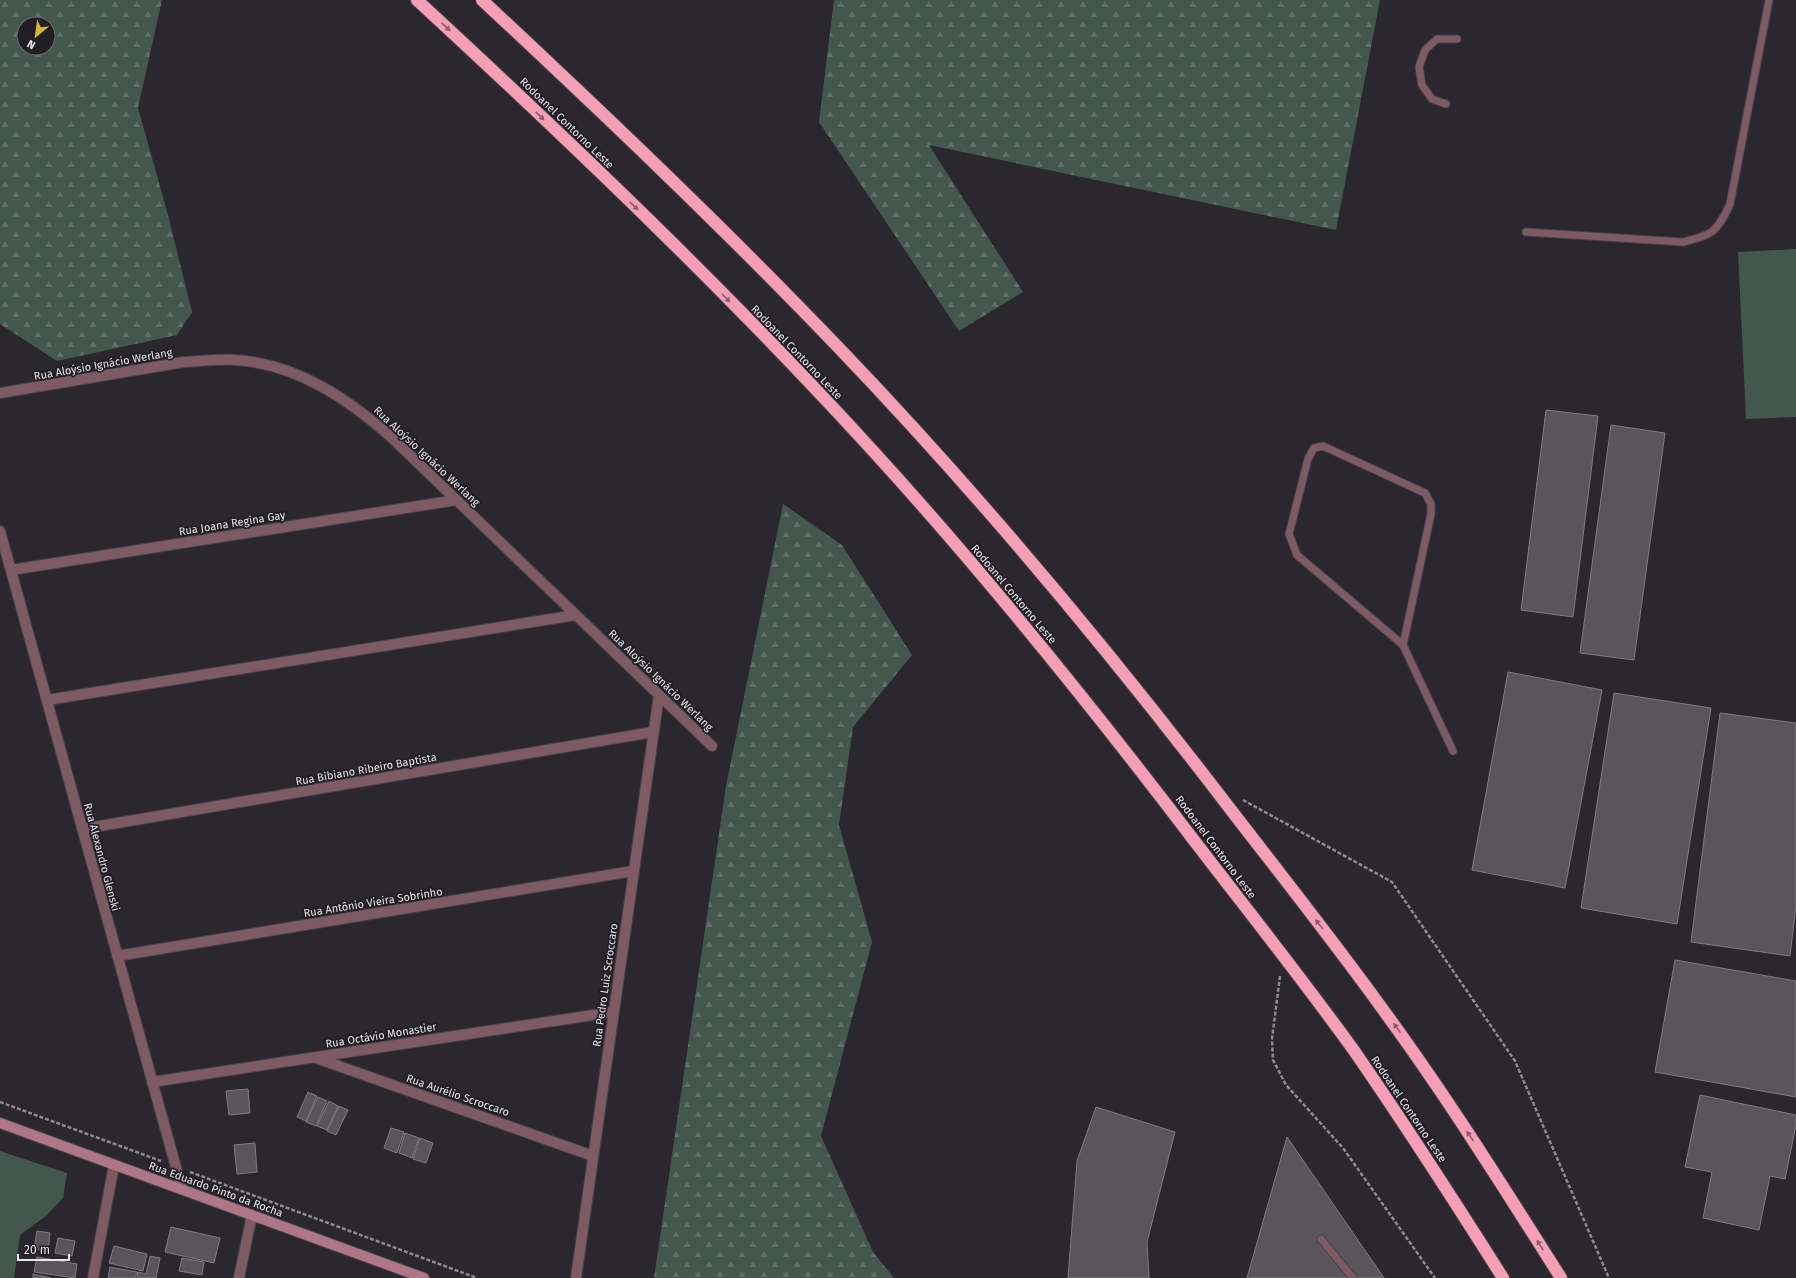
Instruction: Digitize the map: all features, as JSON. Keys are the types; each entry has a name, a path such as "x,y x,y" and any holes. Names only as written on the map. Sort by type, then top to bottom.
{"highway":[{"name":"Rodoanel Contorno Leste","path":"417,0 518,94 660,231 809,383 874,452 1010,609 1088,704 1352,1048 1395,1110 1503,1278"},
{"path":"482,0 625,133 708,214 840,349 992,518 1083,624 1153,708 1386,1013 1475,1144 1561,1278"}],"main road":[{"name":"Rua Eduardo Pinto da Rocha","path":"0,1123 424,1278"}],"street":[{"name":"Rua Aloýsio Ignácio Werlang","path":"0,393 184,362 235,360 262,364 288,371 316,383 358,409 392,437 712,746"},
{"name":"Rua Joana Regina Gay","path":"11,570 457,500"},
{"name":"Rua Alexandro Glenski","path":"0,531 182,1190"},
{"path":"47,700 576,615"},
{"name":"Rua Pedro Luiz Scroccaro","path":"576,1278 659,695"},
{"name":"Rua Bibiano Ribeiro Baptista","path":"82,829 653,732"},
{"name":"Rua Antônio Vieira Sobrinho","path":"118,956 633,871"},
{"name":"Rua Octávio Monastier","path":"152,1082 614,1012"},
{"name":"Rua Aurélio Scroccaro","path":"314,1058 593,1156"},
{"path":"92,1278 114,1165"},
{"path":"239,1278 252,1215"}],"lane":[{"path":"1526,232 1683,242 1707,236 1722,222 1730,204 1768,0"},
{"path":"1446,104 1432,99 1422,85 1419,67 1425,50 1437,40 1457,39"},
{"path":"1403,645 1431,514 1431,504 1424,493 1412,487 1323,446 1314,448 1308,459 1289,534 1297,555 1403,645 1453,751"},
{"path":"1321,1239 1353,1278"}],"path":[{"path":"1238,798 1392,882 1515,1061 1608,1278"},
{"path":"1282,956 1272,1039 1274,1060 1286,1085 1343,1148 1435,1278"},
{"path":"0,1102 150,1157"},
{"path":"194,1173 477,1278"}],"green space":[{"path":"0,0 162,0 138,108 168,215 192,312 177,335 57,361 0,324"},
{"path":"834,0 1380,0 1336,230 929,145 1023,292 959,331 819,122"},
{"path":"1796,249 1796,417 1746,419 1738,252"},
{"path":"783,504 842,545 912,655 853,727 839,825 872,942 821,1136 873,1252 894,1278 654,1278 726,786"},
{"path":"0,1151 67,1173 63,1198 46,1216 20,1235 14,1278 0,1278"}],"building":[{"path":"1546,410 1598,416 1573,617 1521,610"},
{"path":"1611,425 1665,433 1634,660 1580,653"},
{"path":"1508,672 1602,690 1565,888 1472,870"},
{"path":"1614,693 1711,708 1677,924 1581,908"},
{"path":"1720,713 1796,723 1796,906 1790,956 1691,942"},
{"path":"1675,960 1796,981 1796,1097 1655,1072"},
{"path":"248,1089 250,1113 229,1115 226,1091"},
{"path":"308,1092 317,1096 306,1121 297,1117"},
{"path":"1700,1095 1796,1115 1796,1125 1785,1179 1770,1176 1759,1230 1703,1218 1712,1172 1685,1167"},
{"path":"318,1097 327,1101 316,1126 306,1122"},
{"path":"329,1101 338,1106 327,1130 317,1126"},
{"path":"339,1106 348,1110 336,1135 327,1131"},
{"path":"1096,1107 1175,1132 1147,1242 1149,1278 1068,1278 1077,1161"},
{"path":"391,1128 404,1132 397,1153 384,1148"},
{"path":"405,1133 419,1138 412,1158 399,1153"},
{"path":"1287,1137 1384,1278 1247,1278"},
{"path":"420,1138 433,1143 426,1163 413,1159"},
{"path":"255,1143 257,1172 237,1174 234,1145"},
{"path":"171,1227 220,1238 214,1263 165,1252"},
{"path":"37,1231 50,1233 48,1251 34,1249"},
{"path":"58,1238 75,1241 72,1256 55,1253"},
{"path":"114,1246 147,1254 143,1271 109,1263"},
{"path":"150,1256 160,1258 156,1278 137,1278 138,1272 146,1274"},
{"path":"37,1257 77,1264 75,1278 34,1272"},
{"path":"182,1258 204,1262 202,1275 179,1271"},
{"path":"110,1267 137,1272 135,1278 108,1278"},
{"path":"33,1274 51,1278 33,1278"}]}
